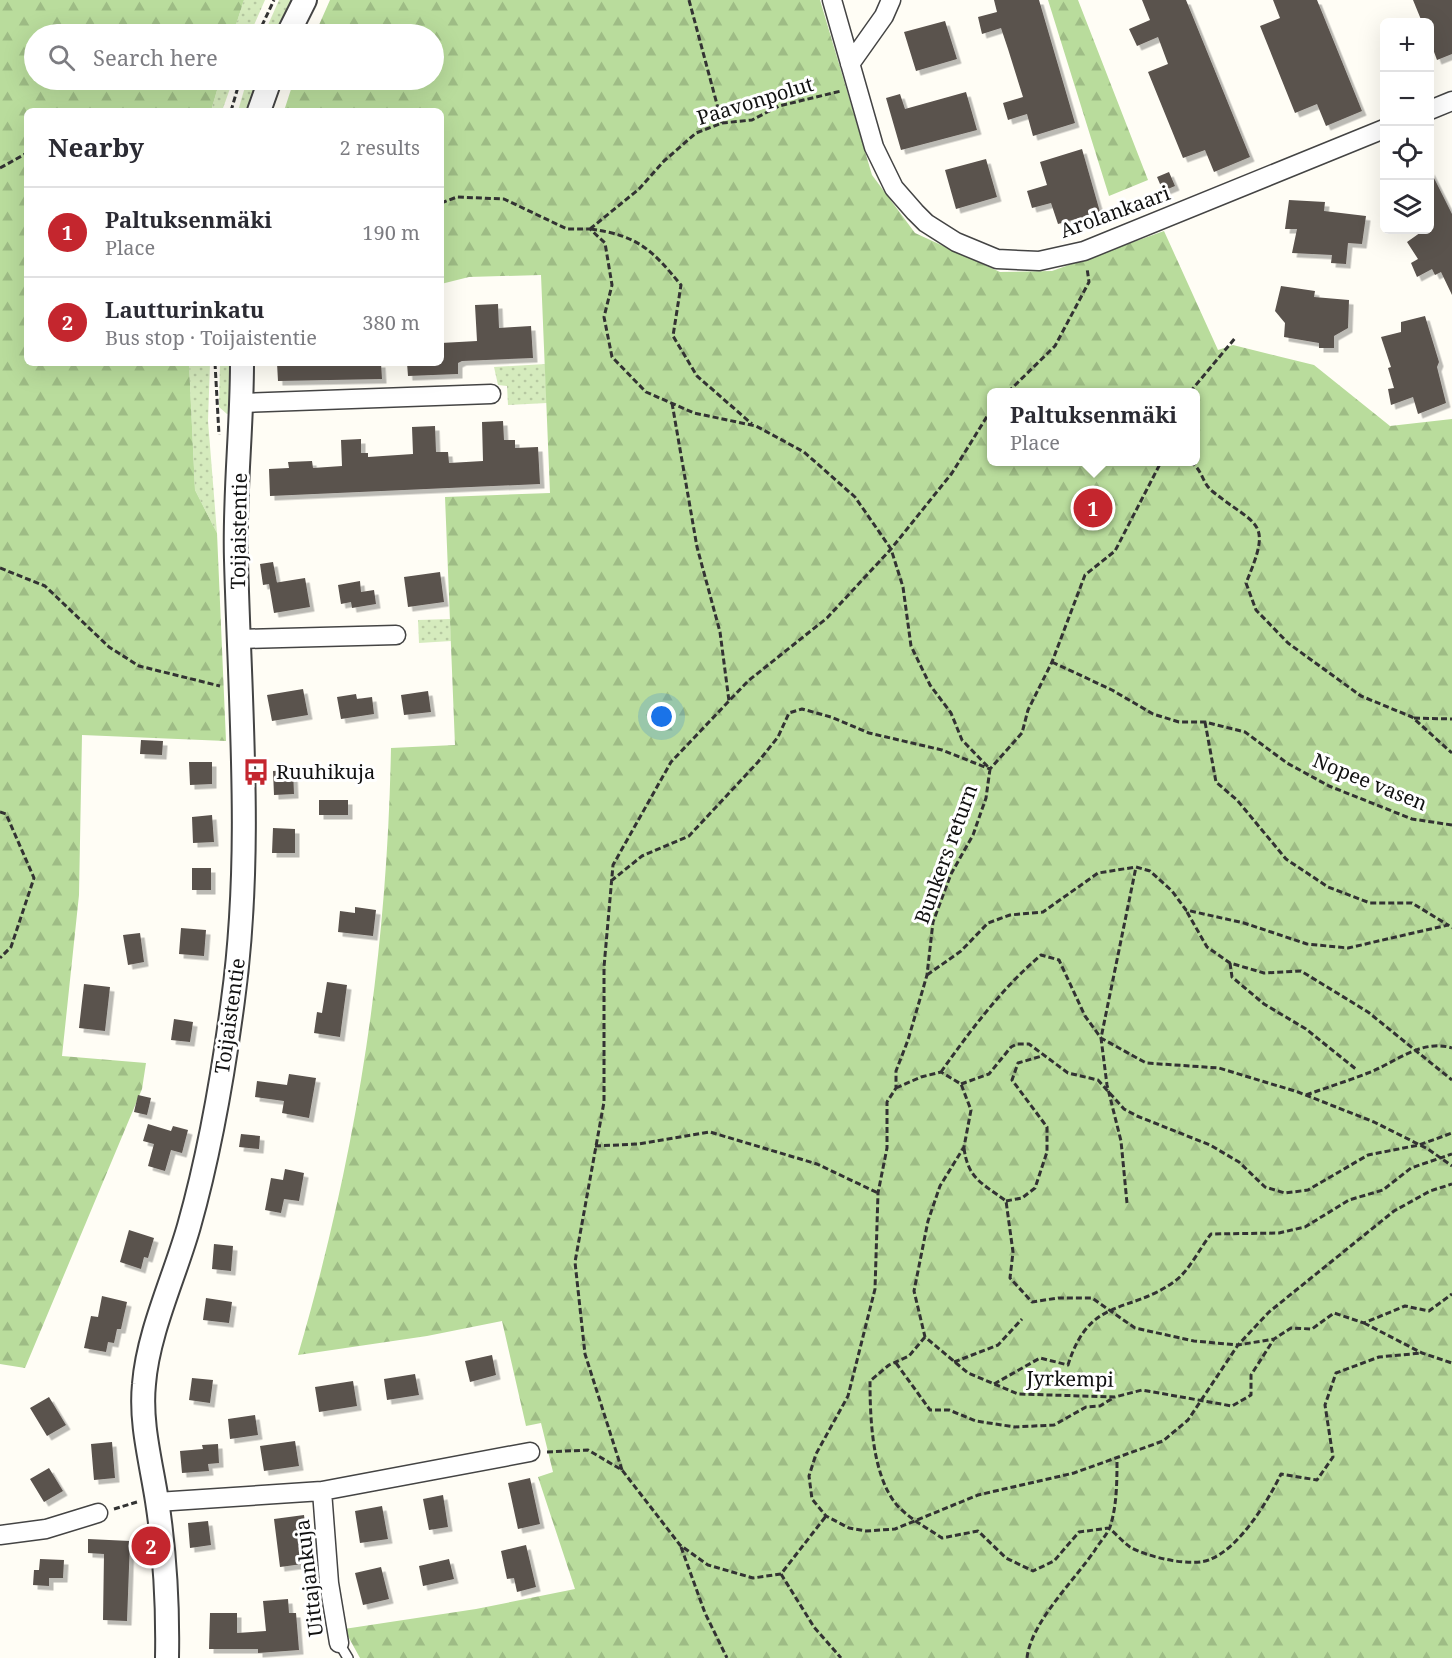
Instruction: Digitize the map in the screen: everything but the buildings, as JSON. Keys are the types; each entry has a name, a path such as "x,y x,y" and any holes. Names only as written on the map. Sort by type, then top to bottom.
{"street":[{"path":"293,24 305,0"},
{"name":"Arolankaari","path":"832,0 884,171 904,201 926,223 956,242 997,259 1039,261 1084,251 1380,131"},
{"path":"850,64 884,16 891,0"},
{"path":"260,108 266,90"},
{"path":"1434,108 1452,101"},
{"name":"Toijaistentie","path":"167,1658 165,1567 151,1501 143,1420 144,1382 150,1350 196,1198 210,1135 226,1055 239,943 245,841 236,557 242,366"},
{"path":"242,403 491,393"},
{"path":"240,639 396,635"},
{"path":"151,1501 322,1491 530,1452"},
{"name":"Uittajankuja","path":"322,1491 329,1583 344,1651"},
{"path":"0,1535 46,1529 98,1513"}],"path":[{"path":"263,24 274,0"},
{"path":"689,0 722,123"},
{"name":"Paavonpolut","path":"590,229 639,189 663,161 696,133 722,123 752,120 779,106 857,88"},
{"path":"232,108 237,90"},
{"path":"0,168 24,155"},
{"path":"444,202 457,196 504,199 567,229 620,233 654,252 681,285 673,336 697,376 739,415 756,426"},
{"name":"Bunkers return","path":"590,229 605,243 609,264 612,285 604,317 612,357 646,392 694,413 756,426 804,452 855,497 891,549 903,587 911,646 930,685 951,713 962,740 990,769 986,798 973,835 951,874 933,922 927,975 908,1040 896,1071 896,1088 887,1102 887,1148 878,1192 875,1289 848,1396 816,1454 809,1476 812,1499 826,1516"},
{"path":"1013,388 1054,346 1089,282 1084,251"},
{"path":"1194,388 1236,337"},
{"path":"215,366 219,440"},
{"path":"672,403 697,547 720,632 729,701"},
{"path":"987,416 952,473 891,549 827,618 748,681 671,762 613,866 604,967 604,1102 575,1262 585,1354 622,1470 680,1545 708,1565 753,1578 781,1574 826,1516 849,1528 866,1531 895,1529 978,1496 1074,1473 1163,1441 1188,1420 1238,1345 1269,1312 1394,1211 1430,1191 1452,1184"},
{"path":"611,881 642,856 689,836 758,762 778,737 789,713 802,709 869,732 942,750 990,769 1022,733 1028,710 1052,662 1085,575 1115,551 1159,466"},
{"path":"1198,466 1209,489 1252,519 1257,528 1261,537 1258,555 1246,583 1256,610 1288,643 1361,696 1412,717 1452,719"},
{"path":"0,568 45,586 109,647 139,666 229,688"},
{"name":"Nopee vasen","path":"1052,662 1112,690 1153,714 1179,722 1205,722 1245,732 1287,763 1329,786 1412,819 1452,825"},
{"path":"1412,717 1452,753"},
{"path":"1205,722 1216,782 1237,800 1286,860 1328,887 1370,903 1412,903 1452,928"},
{"path":"0,812 6,814 34,878 11,947 0,958"},
{"path":"927,975 960,951 988,923 1010,915 1042,912 1098,873 1136,867 1150,871 1172,891 1186,910 1207,947 1230,963 1264,973 1301,972 1368,1012 1452,1080"},
{"path":"1127,1203 1121,1141 1109,1093 1101,1038 1136,867"},
{"path":"1186,910 1244,923 1307,944 1348,948 1448,926"},
{"path":"896,1088 921,1077 941,1072 966,1037 1019,974 1041,955 1059,960 1085,1016 1101,1038 1146,1063 1219,1068 1306,1095 1374,1122 1419,1145 1452,1166"},
{"path":"1230,963 1232,977 1256,998 1306,1029 1357,1070"},
{"path":"961,1084 989,1074 1011,1047 1017,1044 1029,1044 1042,1056 1068,1073 1098,1080 1124,1109 1210,1145 1239,1162 1265,1187 1285,1193 1308,1190 1368,1155 1419,1145 1452,1133"},
{"path":"1306,1095 1374,1070 1415,1050 1440,1044 1452,1048"},
{"path":"1006,1201 1022,1198 1035,1188 1047,1152 1047,1127 1012,1080 1018,1063 1042,1056"},
{"path":"941,1072 961,1084 971,1110 964,1147 967,1167 973,1175 1006,1201 1013,1252 1010,1278 1032,1302 1058,1298 1092,1298 1135,1328 1194,1341 1238,1345 1274,1339 1291,1328 1312,1329 1334,1313 1364,1323 1422,1353 1452,1364"},
{"path":"595,1146 639,1144 710,1132 817,1164 878,1192"},
{"path":"964,1147 940,1186 928,1221 914,1291 925,1337 909,1356 896,1362 870,1381 870,1433 882,1474 896,1504 942,1538 978,1531 1006,1558 1033,1571 1054,1561 1079,1532 1109,1528 1131,1548 1184,1564 1211,1559 1239,1537 1266,1506 1281,1474 1317,1480 1333,1457 1325,1405 1336,1373 1379,1357 1422,1353"},
{"path":"994,1384 1040,1358 1068,1365 1075,1341 1098,1316 1176,1280 1211,1234 1279,1233 1305,1227 1349,1200 1383,1190 1411,1168 1452,1154"},
{"path":"1364,1323 1405,1306 1430,1311 1452,1294"},
{"path":"954,1362 998,1345 1022,1318"},
{"name":"Jyrkempi","path":"925,1337 968,1373 1018,1394 1115,1397 1142,1390 1232,1406 1251,1395 1251,1376 1274,1339"},
{"path":"896,1362 930,1410 949,1410 976,1421 1015,1427 1054,1425 1086,1407 1100,1406 1115,1397"},
{"path":"530,1452 588,1450 622,1470"},
{"path":"1027,1658 1028,1646 1049,1608 1072,1583 1109,1528 1117,1484 1117,1458"},
{"path":"98,1513 151,1501"},
{"path":"680,1545 705,1612 727,1658"},
{"path":"781,1574 814,1627 841,1658"}],"green space":[{"path":"0,0 244,0 236,24 24,24 24,90 217,90 212,108 24,108 24,366 189,366 195,490 217,533 226,741 82,735 79,895 62,1056 146,1063 142,1089 25,1368 0,1364"},
{"path":"244,0 265,0 254,24 236,24"},
{"path":"279,0 293,0 282,24 268,24"},
{"path":"330,0 820,0 872,175 915,233 1000,272 1052,271 1164,231 1218,350 1233,345 1314,365 1390,426 1452,419 1452,1658 360,1658 344,1629 476,1609 575,1589 538,1477 553,1472 541,1423 526,1426 502,1321 427,1336 298,1355 337,1204 365,1055 383,903 391,748 455,745 445,497 550,493 541,275 469,277 444,283 444,108 285,108 291,90 444,90 444,24 319,24"},
{"path":"1048,0 1078,0 1148,180 1109,196"},
{"path":"217,90 229,90 223,108 212,108"},
{"path":"244,90 257,90 252,108 239,108"},
{"path":"545,364 547,403 508,405 507,386 498,385 494,367"},
{"path":"189,366 210,366 208,421 217,533 195,490"},
{"path":"220,366 233,366 231,413 227,414 219,407"},
{"path":"450,619 451,641 419,643 418,620"}],"place":[{"name":"Paltuksenmäki","path":"1093,508"},
{"name":"Ruuhikuja","path":"256,772"},
{"name":"Lautturinkatu","path":"151,1546"}]}
